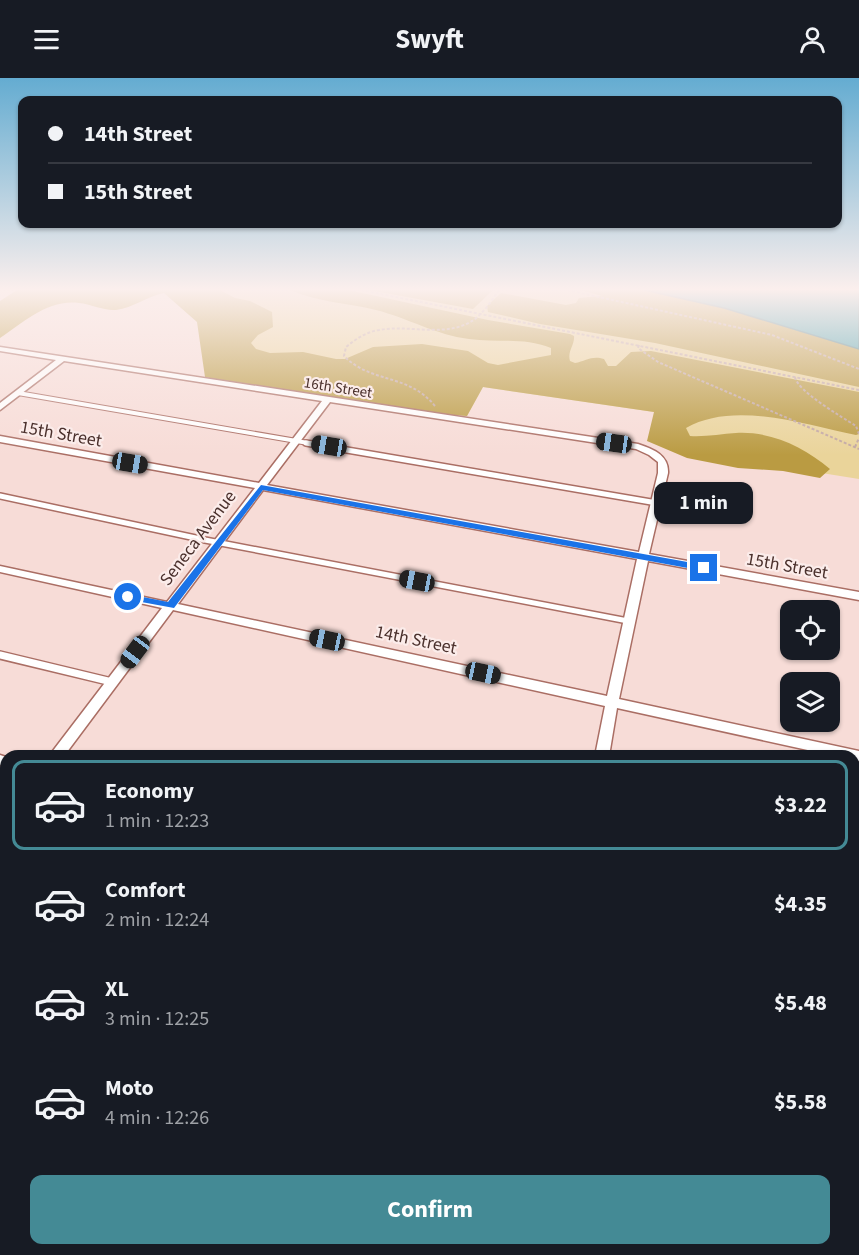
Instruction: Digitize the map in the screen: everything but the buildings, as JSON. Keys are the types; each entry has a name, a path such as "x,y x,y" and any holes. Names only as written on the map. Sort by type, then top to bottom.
{"street":[{"name":"16th Street","path":"0,349 638,447 661,459 664,467 657,503"},
{"path":"0,407 62,359"},
{"name":"Seneca Avenue","path":"61,750 327,400"},
{"name":"15th Street","path":"0,439 859,596"},
{"path":"603,750 628,621 657,503"},
{"name":"14th Street","path":"0,569 832,750"}],"lane":[{"path":"18,393 298,439 444,468 657,503"},
{"path":"0,496 219,542 628,621"},
{"path":"0,655 112,682"}],"path":[{"path":"349,345 344,356 350,365 407,383 423,391 436,407"},
{"path":"794,376 796,383 856,426 859,436 857,448 658,362 638,348 639,345 794,376 859,390"},
{"path":"797,345 859,369"}],"shaded area":[{"path":"200,345 253,345 256,349 270,353 303,352 345,359 373,347 428,345 468,351 488,363 498,365 551,355 551,348 541,345 572,345 570,361 575,363 596,358 604,359 608,366 616,366 631,352 651,351 859,392 859,434 770,417 747,415 705,420 686,428 690,436 749,433 786,442 798,447 830,469 820,478 783,471 738,468 687,458 647,441 654,412 483,387 467,416 452,415 205,377"},
{"path":"217,345 848,345 859,349 859,479 677,450 654,412 483,387 467,416 205,377"},
{"path":"664,345 846,345 859,349 859,387"}],"water":[{"path":"846,345 859,345 859,349"}],"route":[{"path":"128,597 171,606 261,487 704,568"}]}
